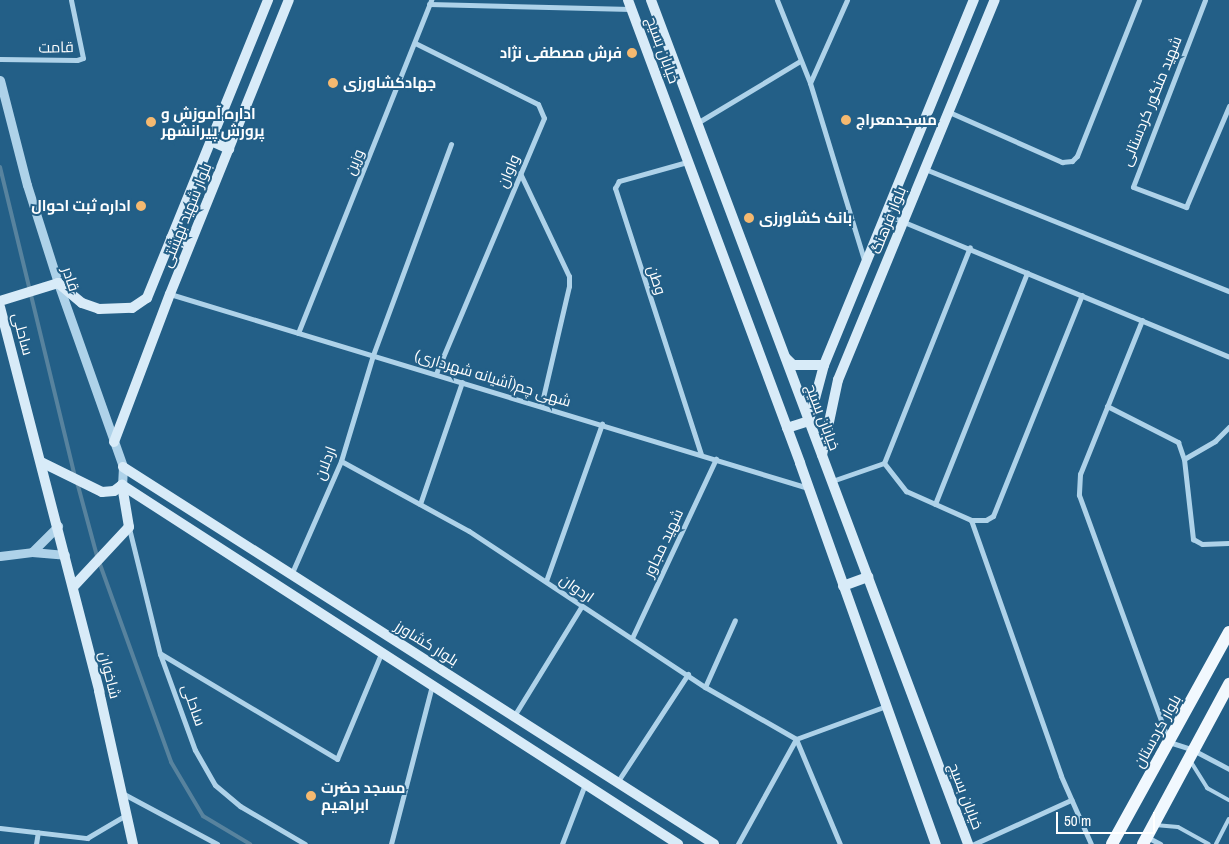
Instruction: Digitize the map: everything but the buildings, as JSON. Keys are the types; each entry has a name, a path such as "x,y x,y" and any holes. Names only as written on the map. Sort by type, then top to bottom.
{"main road":[{"name":"بلوار شهید بهشتی","path":"58,283 82,303 99,309 132,308 147,298 268,0"},
{"name":"بلوار شهید بهشتی","path":"114,442 170,294 289,0"},
{"name":"خیابان بسیج","path":"651,0 968,844"},
{"name":"بلوار فرهنگ","path":"809,420 822,369 974,0"},
{"name":"بلوار فرهنگ","path":"822,456 838,380 995,0"},
{"name":"خیابان بسیج","path":"630,4 787,428 936,844"},
{"path":"211,140 229,149"},
{"path":"171,238 190,245"},
{"path":"0,301 58,283"},
{"name":"ساحلی","path":"0,307 55,514"},
{"path":"785,357 793,365 822,369 838,380"},
{"path":"787,428 809,420"},
{"path":"41,462 102,492 114,491 122,485"},
{"name":"بلوار کشاورز","path":"123,467 714,844"},
{"path":"73,587 129,527 122,485"},
{"path":"122,485 678,844"},
{"name":"شاخوان","path":"55,514 133,844"},
{"path":"844,586 868,577"},
{"name":"بلوار کردستان","path":"1112,844 1229,632"},
{"path":"1145,840 1229,684"}],"street":[{"name":"قامت","path":"0,59 77,60 83,58 71,0"},
{"path":"777,0 810,83 866,265"},
{"path":"810,83 847,0"},
{"path":"948,112 1062,162 1072,161 1076,156 1139,0"},
{"name":"شهید منگور کردستانی","path":"1205,0 1133,187 1186,207 1229,106"},
{"path":"430,2 630,4"},
{"name":"وزین","path":"298,332 416,43 430,2"},
{"name":"واوان","path":"416,43 538,104 543,110 544,118 436,374"},
{"path":"697,123 800,61"},
{"name":"قادر","path":"0,80 27,185 58,283 123,467 122,485"},
{"name":"اردلان","path":"291,575 341,462 373,355 451,144"},
{"name":"وطن","path":"687,162 619,182 615,188 701,454"},
{"path":"925,169 1229,291"},
{"path":"520,173 569,276 569,286 541,406"},
{"path":"887,214 970,247 1229,357"},
{"path":"832,481 884,463 970,247"},
{"path":"935,504 1027,272"},
{"name":"شهی چم(آشیانه شهرداری)","path":"170,294 701,454 809,489"},
{"path":"884,463 906,491 971,520 986,520 993,516 1082,295"},
{"path":"1142,320 1080,474 1079,494 1169,742 1191,754 1229,769"},
{"path":"420,504 462,382"},
{"path":"1106,406 1171,437 1183,450 1193,539 1202,544 1229,543"},
{"path":"546,581 602,424"},
{"path":"1184,459 1215,441 1229,427"},
{"name":"شهید مجاور","path":"632,638 716,459"},
{"name":"اردوان","path":"341,462 469,531 546,581 581,608 632,638 705,687 796,739"},
{"path":"971,520 1070,800 1090,844"},
{"path":"32,552 58,526"},
{"name":"ساحلی","path":"129,527 160,654 195,750 215,785 240,806 305,844"},
{"path":"0,556 32,552 65,555"},
{"path":"514,716 581,608"},
{"path":"705,687 735,620"},
{"path":"160,654 336,759 382,654"},
{"path":"618,782 688,674"},
{"path":"391,844 432,686"},
{"path":"738,844 796,739 886,706"},
{"path":"796,739 840,844"},
{"path":"562,844 585,784"},
{"path":"122,793 217,844"},
{"path":"974,844 1070,800"},
{"path":"0,828 87,838 126,815"},
{"path":"36,844 38,832"},
{"path":"1145,840 1160,844"}],"lane":[{"path":"1191,754 1207,788 1229,800"},
{"path":"1216,844 1229,819"},
{"path":"1153,825 1178,827 1209,844"}],"waterway":[{"path":"0,167 75,476"},
{"path":"77,482 97,556 171,762 203,816 250,844"}],"place":[{"name":"فرش مصطفی نژاد","path":"632,53"},
{"name":"جهادکشاورزی","path":"333,83"},
{"name":"مسجدمعراج","path":"846,120"},
{"name":"اداره آموزش و پرورش پیرانشهر","path":"151,122"},
{"name":"اداره ثبت احوال","path":"141,206"},
{"name":"بانک کشاورزی","path":"749,218"},
{"name":"مسجد حضرت ابراهیم","path":"311,796"}]}
